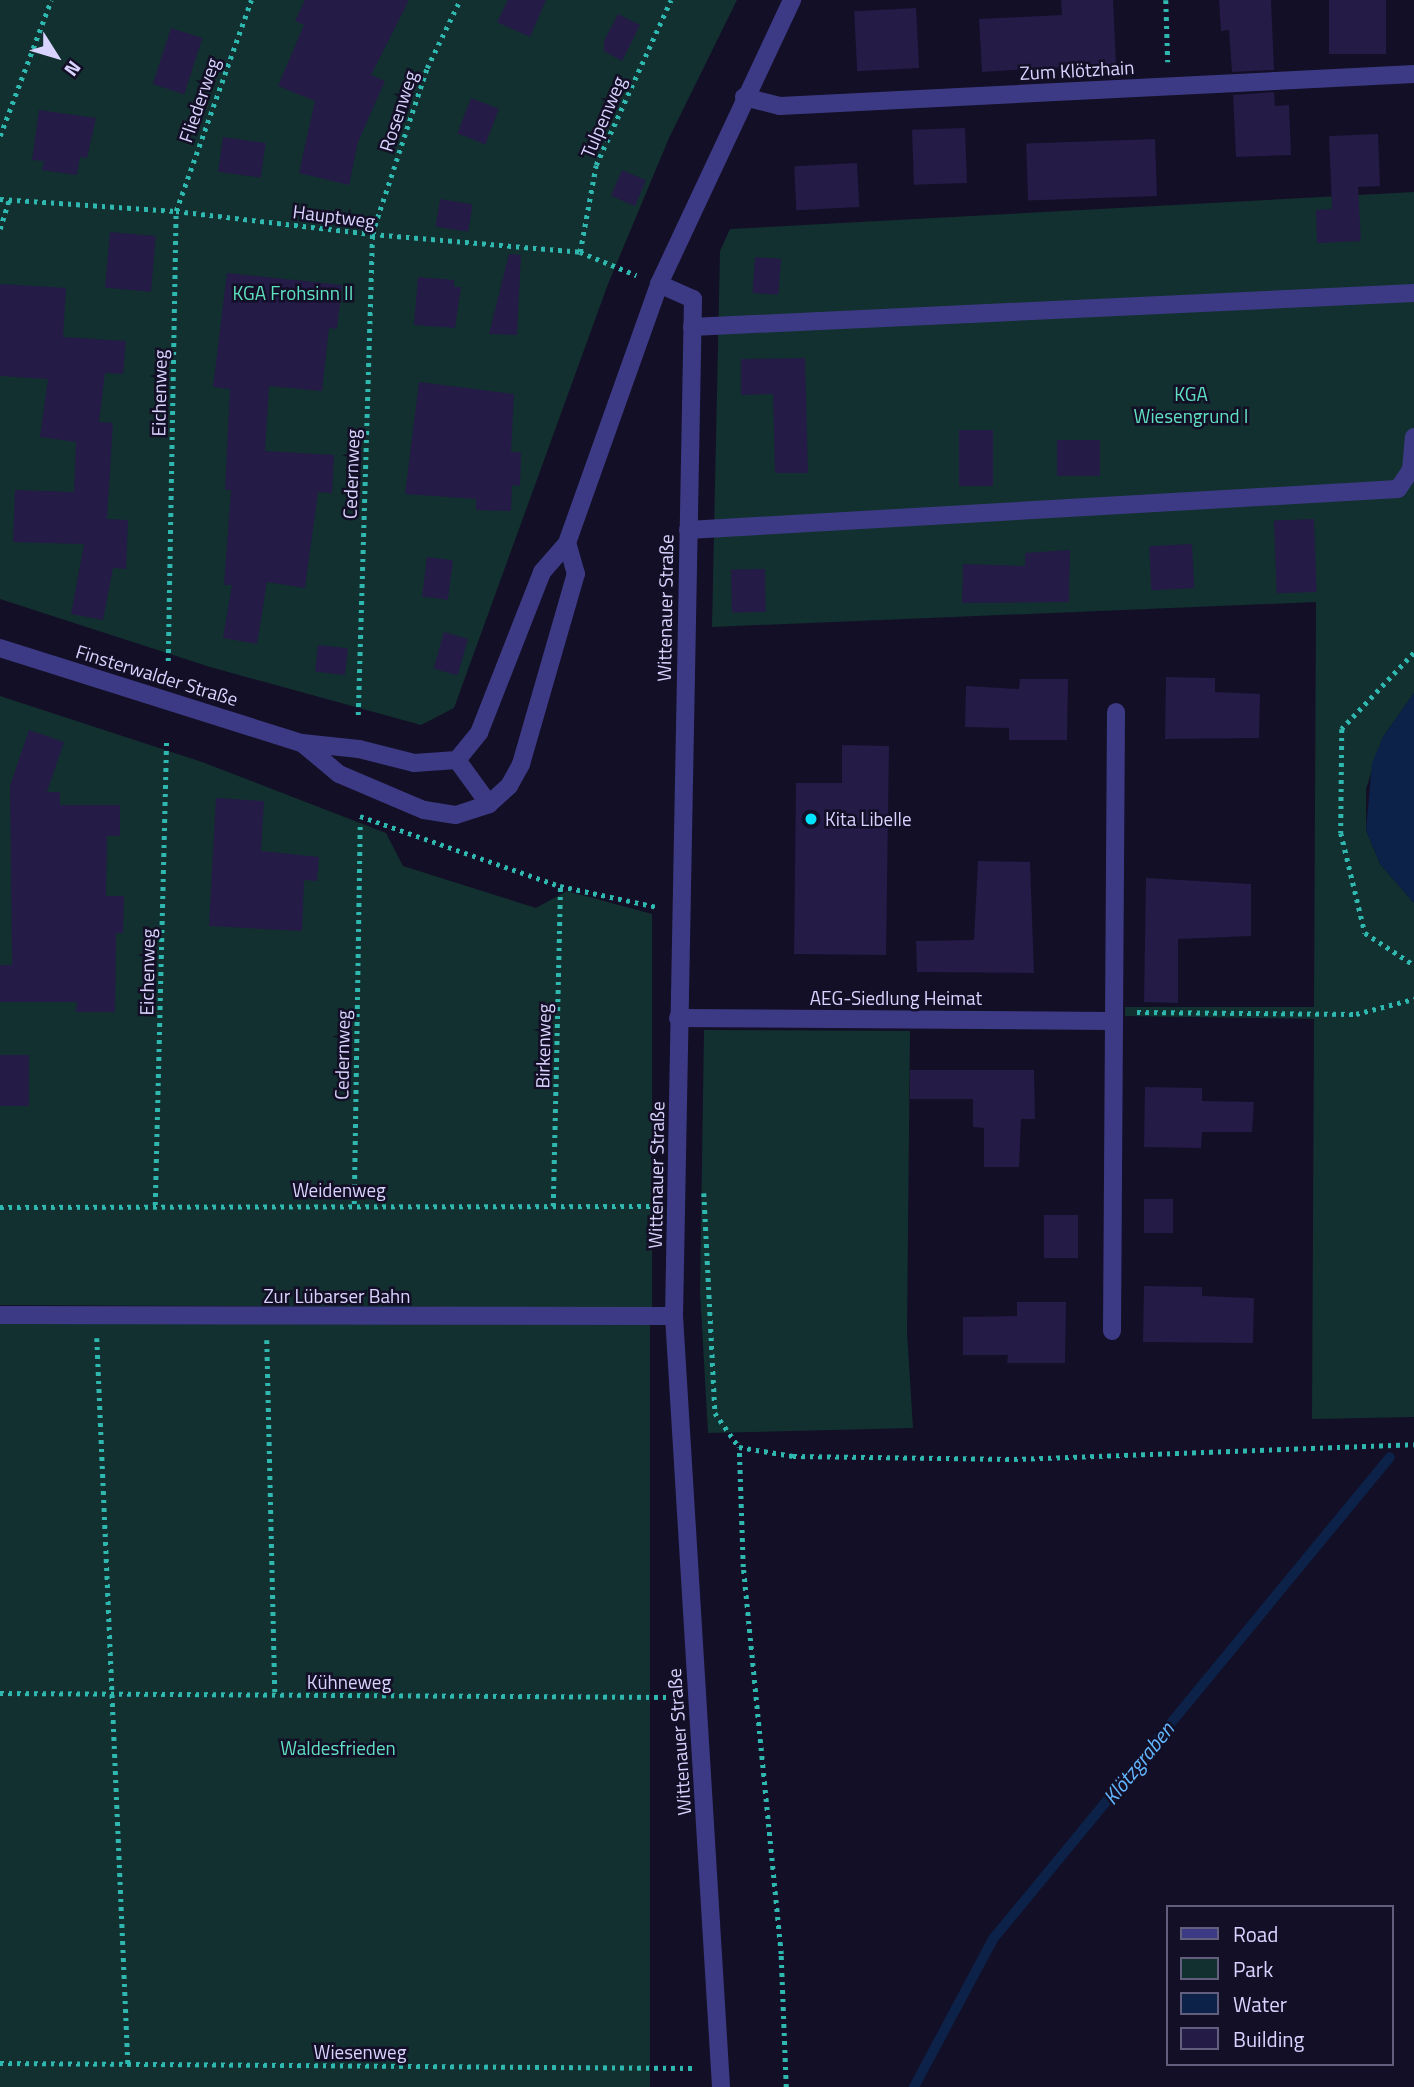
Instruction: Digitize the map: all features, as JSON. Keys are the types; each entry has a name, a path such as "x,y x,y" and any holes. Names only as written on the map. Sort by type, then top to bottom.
{"street":[{"path":"567,543 576,574 525,751 509,786 489,804 457,760 479,733 542,572 567,543 659,284 744,97 792,0"},
{"name":"Zum Klötzhain","path":"744,97 780,106 1414,74"},
{"name":"Wittenauer Straße","path":"659,284 693,299 674,1316 721,2087"},
{"path":"692,327 1414,293"},
{"path":"688,530 1398,489 1411,470 1414,437"},
{"name":"Finsterwalder Straße","path":"0,648 302,743 359,749 414,763 457,760"},
{"path":"1112,1331 1116,712"},
{"name":"Finsterwalder Straße","path":"302,743 339,774 424,810 456,815 489,804"},
{"name":"AEG-Siedlung Heimat","path":"678,1018 1114,1020"},
{"name":"Zur Lübarser Bahn","path":"0,1315 674,1316"}],"path":[{"path":"0,136 51,0"},
{"name":"Fliederweg","path":"176,211 251,0"},
{"name":"Rosenweg","path":"372,234 427,68 460,0"},
{"name":"Tulpenweg","path":"580,252 596,166 671,0"},
{"path":"1166,0 1168,86"},
{"name":"Hauptweg","path":"0,199 176,211 372,234 580,252 659,284"},
{"path":"0,229 9,200"},
{"name":"Eichenweg","path":"168,661 176,211"},
{"name":"Cedernweg","path":"358,715 372,234"},
{"path":"1414,653 1342,729 1340,834 1365,933 1414,965"},
{"name":"Eichenweg","path":"155,1205 166,740"},
{"path":"360,816 561,886 680,912"},
{"name":"Cedernweg","path":"354,1204 360,823"},
{"name":"Birkenweg","path":"553,1206 561,886"},
{"path":"1114,1020 1125,1012 1356,1014 1414,999"},
{"path":"704,1184 715,1413 739,1447 743,1567 781,1954 786,2087"},
{"name":"Weidenweg","path":"0,1207 354,1204 677,1206"},
{"path":"96,1315 115,1695 128,2064"},
{"path":"267,1317 275,1696"},
{"path":"739,1447 793,1456 1014,1459 1414,1445"},
{"name":"Kühneweg","path":"0,1693 698,1698"},
{"name":"Wiesenweg","path":"0,2063 720,2068"}],"green space":[{"name":"KGA Frohsinn II","path":"0,0 737,0 669,138 608,284 454,708 421,725 210,667 0,599"},
{"name":"KGA Wiesengrund I","path":"1414,192 1414,693 1383,737 1366,789 1366,830 1380,864 1414,903 1414,1417 1312,1419 1314,1019 1125,1016 1125,1007 1314,1007 1316,602 712,627 720,251 730,229"},
{"path":"0,696 202,762 386,833 403,866 536,908 567,891 652,914 652,1308 0,1305"},
{"path":"704,1030 910,1031 907,1332 913,1428 708,1433 700,1292"},
{"name":"Waldesfrieden","path":"0,1323 650,1323 650,2087 0,2087"}],"water":[{"path":"1414,693 1414,903 1380,864 1366,830 1372,763 1383,737"}],"building":[{"path":"305,0 409,0 371,75 385,81 358,142 349,185 299,173 315,101 278,86 304,25 295,21"},
{"path":"508,0 546,0 530,37 497,22"},
{"path":"1061,0 1113,0 1116,64 982,72 979,19 1062,15"},
{"path":"1219,0 1271,0 1274,70 1232,72 1229,30 1221,31"},
{"path":"1329,0 1386,0 1386,54 1329,54"},
{"path":"916,8 919,68 857,71 854,11"},
{"path":"618,14 640,25 622,61 604,51 604,41"},
{"path":"171,28 202,38 184,94 153,84"},
{"path":"1274,92 1275,106 1289,105 1291,155 1236,157 1233,95"},
{"path":"471,98 499,109 485,144 457,133"},
{"path":"39,110 96,118 87,158 80,157 77,175 42,170 44,161 32,160"},
{"path":"965,128 967,183 914,185 912,130"},
{"path":"1378,134 1380,186 1358,187 1361,241 1317,243 1316,210 1332,209 1329,136"},
{"path":"223,137 266,143 261,178 218,172"},
{"path":"1155,139 1157,196 1028,200 1026,144"},
{"path":"857,163 859,207 796,210 794,166"},
{"path":"622,170 646,180 635,206 611,196"},
{"path":"440,199 473,204 468,232 436,227"},
{"path":"110,232 156,236 151,292 105,288"},
{"path":"509,254 521,255 517,335 489,334"},
{"path":"755,257 781,259 778,295 752,293"},
{"path":"227,273 342,285 337,329 329,328 322,391 269,386 265,451 334,455 332,493 318,492 305,588 267,582 257,644 223,638 232,585 224,585 231,490 225,490 230,389 213,387"},
{"path":"418,277 454,280 454,287 461,287 455,328 414,325"},
{"path":"0,284 66,288 63,337 126,341 123,374 105,373 99,422 113,423 107,519 128,520 126,569 113,568 103,620 71,614 84,544 13,542 15,490 74,492 76,442 40,437 48,379 0,376"},
{"path":"805,358 808,473 775,473 773,394 741,395 741,359"},
{"path":"419,382 514,394 511,452 521,452 520,486 512,485 511,511 476,510 476,499 405,494"},
{"path":"959,430 993,430 993,486 959,486"},
{"path":"1057,440 1100,440 1100,476 1057,476"},
{"path":"1314,519 1317,592 1277,593 1274,520"},
{"path":"1192,544 1194,588 1151,590 1149,546"},
{"path":"1070,550 1069,602 962,603 963,564 1025,566 1025,553"},
{"path":"427,557 453,560 448,600 422,597"},
{"path":"765,569 766,612 732,613 731,570"},
{"path":"444,632 468,639 458,675 434,669"},
{"path":"318,645 348,648 345,675 315,672"},
{"path":"1166,677 1215,678 1215,692 1260,694 1259,738 1165,739"},
{"path":"1020,679 1068,679 1067,740 1009,740 1009,728 965,727 966,686 1019,689"},
{"path":"29,730 64,742 47,792 60,792 60,805 120,805 120,836 107,836 106,896 124,896 123,933 116,933 115,1012 76,1012 77,1002 0,1002 0,965 12,965 10,786"},
{"path":"842,745 889,746 886,955 794,954 796,783 842,783"},
{"path":"216,798 264,801 261,851 319,857 317,881 304,880 302,931 209,926"},
{"path":"978,861 1030,862 1034,973 917,972 916,941 974,940"},
{"path":"1146,878 1251,884 1251,936 1178,939 1178,1003 1144,1002"},
{"path":"0,1055 29,1055 29,1106 0,1106"},
{"path":"910,1070 1034,1070 1035,1119 1021,1119 1019,1167 984,1167 984,1128 973,1127 973,1099 910,1099"},
{"path":"1145,1087 1202,1088 1202,1101 1254,1102 1252,1132 1202,1132 1201,1148 1144,1147"},
{"path":"1144,1199 1173,1199 1173,1233 1144,1233"},
{"path":"1044,1215 1078,1215 1078,1258 1044,1258"},
{"path":"1144,1286 1202,1287 1202,1296 1254,1298 1253,1343 1143,1342"},
{"path":"1017,1302 1066,1302 1065,1363 1007,1363 1008,1355 963,1355 963,1317 1017,1316"}],"waterway":[{"name":"Klötzgraben","path":"914,2087 993,1939 1390,1457"}],"place":[{"name":"Kita Libelle","path":"811,819"}]}
